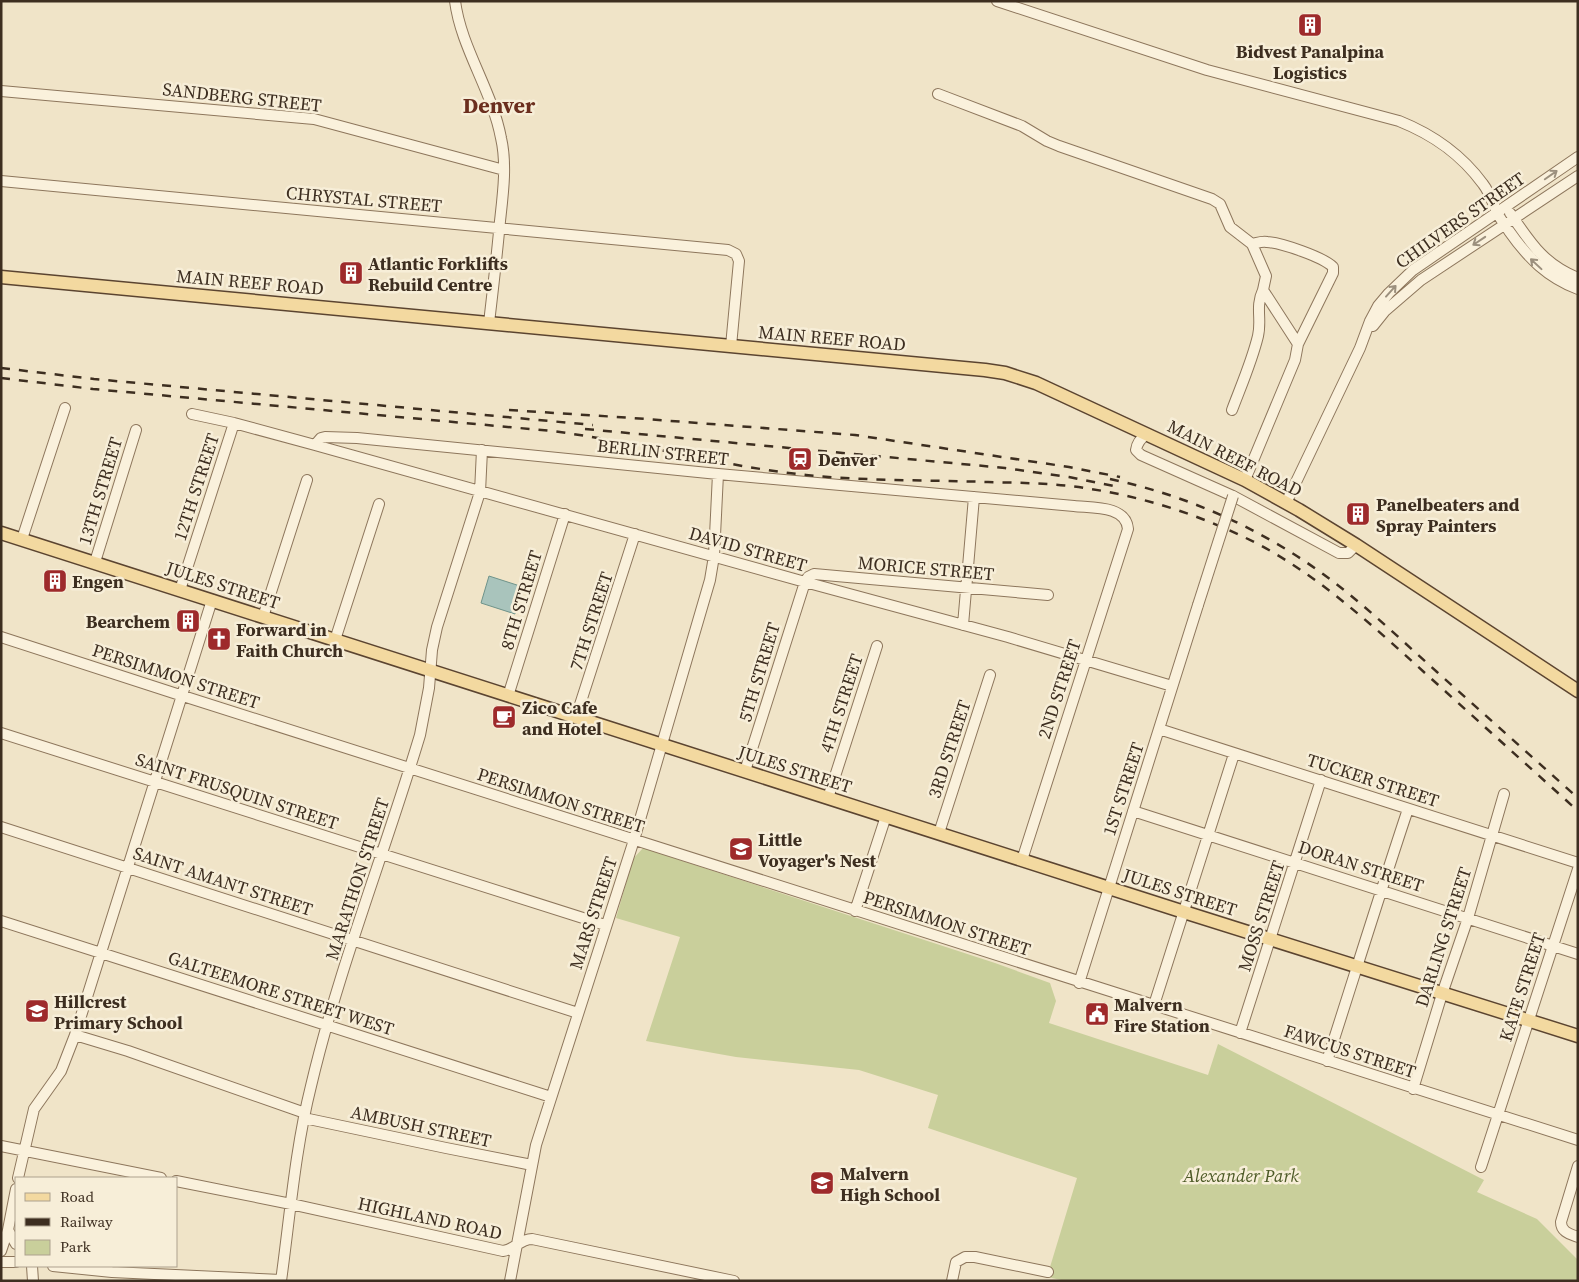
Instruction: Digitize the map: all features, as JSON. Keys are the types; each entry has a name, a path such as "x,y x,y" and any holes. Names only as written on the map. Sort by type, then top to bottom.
{"main road":[{"name":"MAIN REEF ROAD","path":"1,277 1000,372 1036,383 1244,480 1286,503 1356,545 1578,691"},
{"name":"JULES STREET","path":"1,533 1184,912 1578,1036"}],"street":[{"path":"455,1 464,37 490,98 502,138 504,170 500,228 489,323"},
{"path":"997,1 1207,70 1399,121 1422,131 1446,146 1468,165 1509,221 1540,254 1555,266 1578,278"},
{"name":"SANDBERG STREET","path":"1,90 314,119 504,170"},
{"path":"938,94 1022,126 1059,146 1215,200 1221,206 1230,227 1252,244 1266,276 1258,301 1259,324 1257,339 1232,410"},
{"name":"CHILVERS STREET","path":"1286,503 1360,348 1375,312 1395,286 1413,270 1578,157"},
{"name":"CHILVERS STREET","path":"1360,348 1379,317 1396,300 1421,280 1578,176"},
{"name":"CHRYSTAL STREET","path":"1,181 724,249 736,254 739,261 731,346"},
{"path":"1509,221 1518,244 1534,263 1556,280 1578,289"},
{"path":"1244,480 1295,360 1298,344 1333,273 1333,267 1326,262 1284,246 1267,242 1252,244"},
{"path":"1263,290 1298,344"},
{"path":"22,539 66,408"},
{"path":"192,414 234,423 315,446"},
{"name":"12TH STREET","path":"180,590 234,423"},
{"name":"13TH STREET","path":"96,562 136,430"},
{"path":"1147,434 1140,439 1137,446 1136,450 1141,455 1233,496 1339,553 1346,554 1356,545"},
{"name":"BERLIN STREET","path":"315,446 321,438 357,438 1108,510 1122,516 1127,523 1128,529"},
{"name":"DAVID STREET","path":"315,446 963,625 1172,686"},
{"name":"MARATHON STREET","path":"281,1280 305,1115 327,1025 410,768 422,724 432,671 432,650 437,627 480,492 482,450"},
{"name":"MARS STREET","path":"510,1281 535,1147 605,925 634,840 710,580 714,556 718,474"},
{"path":"263,617 307,480"},
{"name":"1ST STREET","path":"1079,983 1233,496"},
{"path":"963,625 974,497"},
{"path":"335,640 379,504"},
{"name":"8TH STREET","path":"508,696 565,514"},
{"name":"2ND STREET","path":"1022,860 1128,529"},
{"name":"7TH STREET","path":"576,717 635,534"},
{"name":"MORICE STREET","path":"804,582 814,574 1048,595"},
{"path":"844,592 845,577"},
{"name":"5TH STREET","path":"745,771 804,582"},
{"path":"18,1177 34,1109 62,1071 75,1035 212,600"},
{"name":"PERSIMMON STREET","path":"1,637 1112,993"},
{"name":"4TH STREET","path":"828,798 876,646"},
{"name":"3RD STREET","path":"939,833 990,675"},
{"name":"TUCKER STREET","path":"1159,729 1578,863"},
{"name":"SAINT FRUSQUIN STREET","path":"1,733 605,925"},
{"path":"1154,1005 1234,754"},
{"name":"MOSS STREET","path":"1240,1033 1321,780"},
{"name":"DARLING STREET","path":"1413,1089 1468,918 1504,794"},
{"path":"1327,1061 1380,889 1408,809"},
{"name":"DORAN STREET","path":"1133,811 1578,954"},
{"path":"856,911 886,816"},
{"name":"SAINT AMANT STREET","path":"1,828 578,1013"},
{"name":"KATE STREET","path":"1481,1167 1578,869"},
{"name":"GALTEEMORE STREET WEST","path":"1,921 551,1098"},
{"name":"FAWCUS STREET","path":"1112,993 1578,1140"},
{"name":"AMBUSH STREET","path":"75,1035 128,1051 305,1115 446,1148 532,1165"},
{"path":"1,1146 156,1177"},
{"path":"1578,1166 1562,1215 1561,1227 1578,1237"},
{"name":"HIGHLAND ROAD","path":"178,1181 291,1204 503,1252 528,1239 540,1240 734,1281"},
{"path":"1,1251 8,1230 15,1194"},
{"path":"8,1230 15,1242"},
{"path":"952,1281 956,1262 965,1257 975,1257 1048,1272"},
{"path":"1,1262 15,1262"},
{"path":"32,1267 33,1281"},
{"path":"63,1267 112,1272 281,1280"}],"green space":[{"name":"Alexander Park","path":"643,848 995,963 1050,983 1056,1001 1049,1023 1208,1075 1218,1044 1484,1180 1477,1192 1537,1219 1578,1260 1578,1281 1066,1281 1047,1277 1077,1178 928,1128 938,1095 859,1070 736,1057 646,1041 680,937 616,918 633,859"}],"water":[{"path":"489,576 523,587 515,614 481,603"}],"railway":[{"path":"1,368 94,379 593,425"},
{"path":"1,378 93,389 552,431 615,441 742,466 806,475 874,479 1053,484 1113,493 1155,503 1197,517 1238,534 1303,571 1386,638 1578,811"},
{"path":"509,410 855,435 1069,467 1120,477"},
{"path":"585,429 1005,468 1069,477 1119,487"},
{"path":"1110,479 1166,494 1221,515 1299,557 1367,609 1578,798"}],"place":[{"name":"Bidvest Panalpina Logistics","path":"1310,25"},
{"name":"Atlantic Forklifts Rebuild Centre","path":"351,273"},
{"name":"Denver","path":"800,459"},
{"name":"Panelbeaters and Spray Painters","path":"1358,514"},
{"name":"Engen","path":"55,581"},
{"name":"Bearchem","path":"188,621"},
{"name":"Forward in Faith Church","path":"219,639"},
{"name":"Zico Cafe and Hotel","path":"504,717"},
{"name":"Little Voyager's Nest","path":"741,849"},
{"name":"Hillcrest Primary School","path":"37,1011"},
{"name":"Malvern Fire Station","path":"1097,1014"},
{"name":"Malvern High School","path":"822,1183"}],"district":[{"name":"Denver","path":"499,105"}]}
